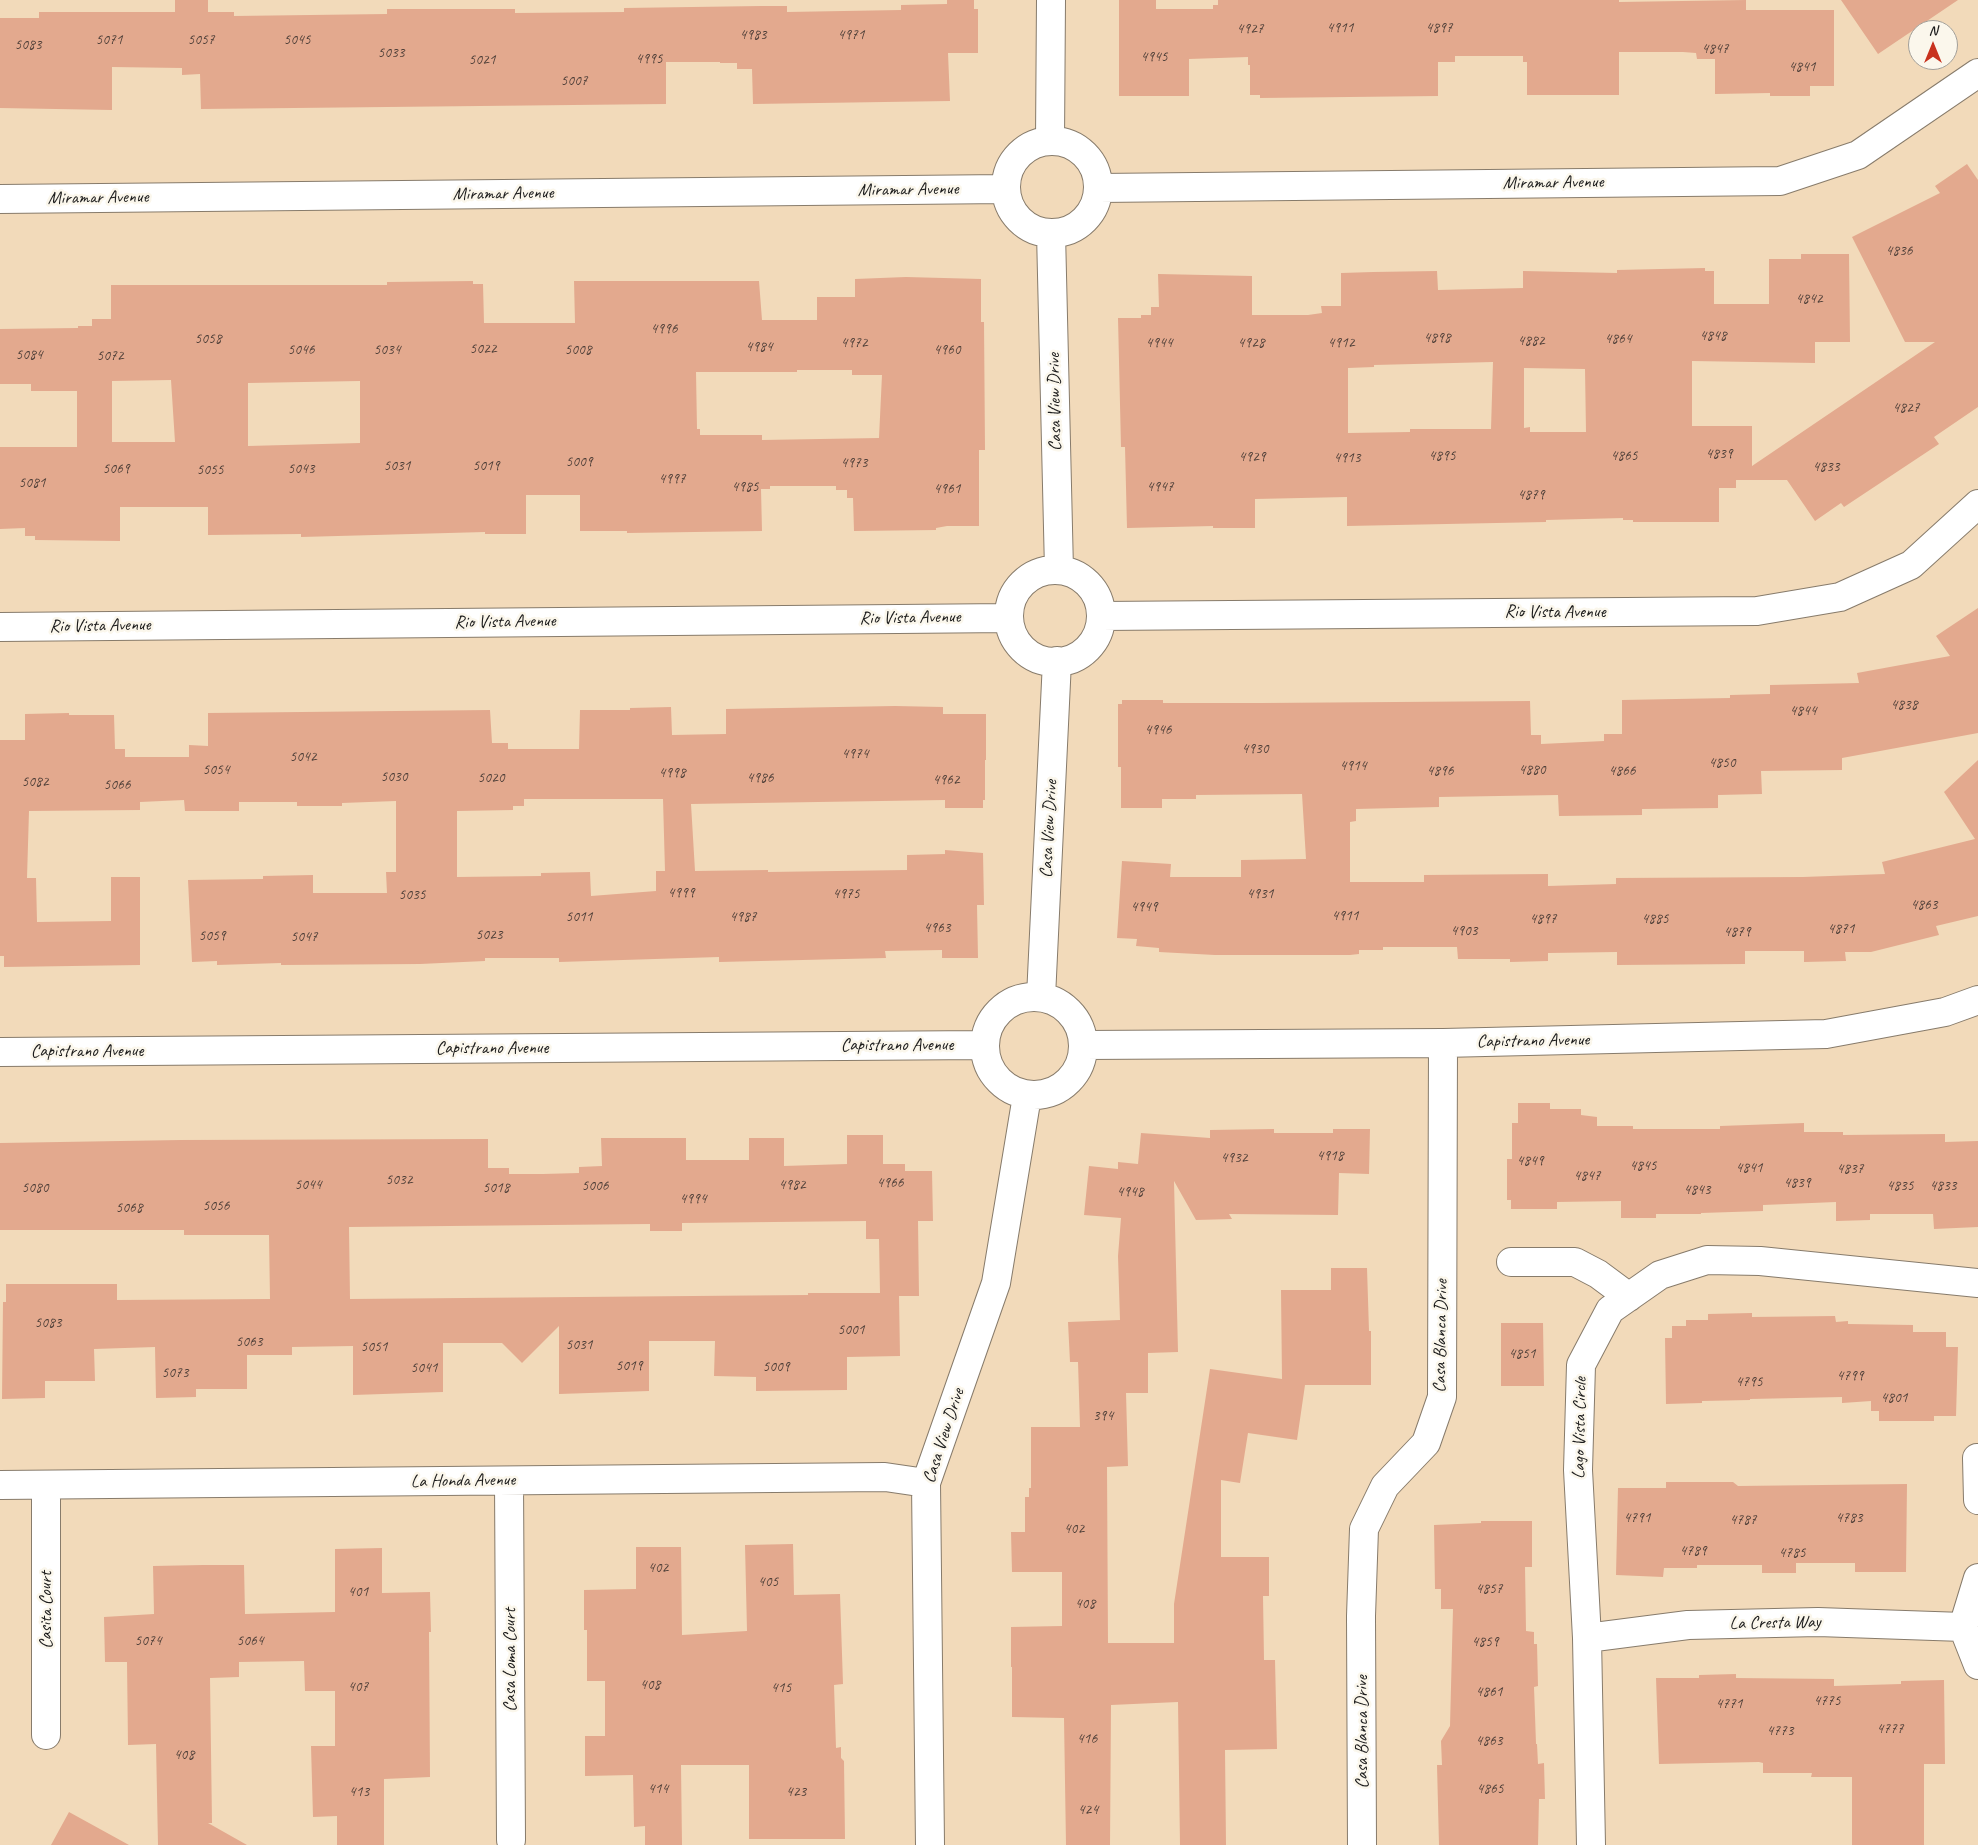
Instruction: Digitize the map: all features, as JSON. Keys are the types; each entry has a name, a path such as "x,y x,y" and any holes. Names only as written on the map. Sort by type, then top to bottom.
{"street":[{"path":"1050,140 1051,0"},
{"name":"Miramar Avenue","path":"1099,188 1780,181 1858,155 1978,73"},
{"path":"1050,140 1061,141 1077,147 1089,158 1096,172 1099,188 1092,211 1081,224 1067,231 1051,233 1031,228 1018,219 1009,205 1005,180 1010,165 1021,152 1034,144 1050,140"},
{"name":"Miramar Avenue","path":"0,199 1005,189"},
{"name":"Casa View Drive","path":"1051,233 1059,570"},
{"name":"Rio Vista Avenue","path":"1101,616 1757,611 1840,596 1911,565 1978,504"},
{"path":"1059,570 1075,574 1089,584 1098,599 1101,616 1098,632 1089,648 1074,657 1058,661 1043,660 1030,654 1019,644 1012,631 1009,618 1011,602 1018,588 1029,578 1044,571 1059,570"},
{"name":"Rio Vista Avenue","path":"0,627 1009,618"},
{"name":"Casa View Drive","path":"1041,997 1058,661"},
{"path":"1041,997 1058,1003 1071,1013 1080,1028 1084,1045 1081,1062 1073,1077 1060,1088 1044,1095 1027,1096 1010,1090 996,1078 987,1062 984,1044 988,1028 996,1014 1009,1003 1024,998 1041,997"},
{"name":"Capistrano Avenue","path":"1084,1045 1443,1043 1826,1034 1945,1012 1978,1000"},
{"name":"Casa Blanca Drive","path":"1362,1845 1361,1616 1364,1529 1385,1486 1426,1443 1442,1397 1443,1043"},
{"name":"Capistrano Avenue","path":"0,1052 984,1044"},
{"name":"Casa View Drive","path":"930,1845 926,1483 996,1283 1027,1096"},
{"name":"Lago Vista Circle","path":"1592,1845 1587,1638 1578,1470 1582,1365 1610,1310 1660,1275 1706,1260 1760,1261 1978,1282"},
{"path":"1511,1262 1575,1262 1598,1274 1629,1297"},
{"path":"1977,1458 1978,1500"},
{"name":"La Honda Avenue","path":"0,1485 885,1477 926,1483"},
{"name":"Casa Loma Court","path":"509,1481 511,1840"},
{"name":"Casita Court","path":"46,1485 46,1736"},
{"path":"1978,1578 1963,1627 1978,1665"},
{"name":"La Cresta Way","path":"1587,1638 1708,1624 1818,1622 1963,1627"}],"building":[{"path":"175,0 208,0 208,12 234,12 234,16 387,14 387,9 515,9 515,13 624,12 624,8 787,6 787,12 901,10 901,5 947,4 947,0 974,0 974,9 978,9 978,53 948,53 950,101 753,104 752,69 737,69 737,63 666,62 666,104 201,109 200,74 182,75 182,68 112,67 112,110 0,108 0,18 39,18 39,12 175,12"},
{"path":"1119,0 1156,0 1156,9 1213,9 1213,5 1218,5 1218,0 1619,0 1619,2 1746,0 1746,10 1834,10 1834,86 1810,86 1810,96 1770,96 1770,93 1715,94 1715,59 1697,59 1696,53 1683,52 1619,52 1619,95 1527,95 1527,62 1523,62 1523,56 1455,56 1455,62 1438,62 1438,96 1260,98 1260,95 1250,95 1250,65 1248,65 1248,57 1189,59 1189,96 1119,96"},
{"path":"1841,0 1958,0 1928,20 1908,20 1908,34 1878,54"},
{"path":"1967,164 1978,180 1978,407 1934,437 1939,444 1844,507 1841,503 1815,521 1787,480 1736,480 1736,488 1719,488 1719,522 1633,522 1633,520 1623,520 1623,518 1546,520 1546,522 1347,526 1347,497 1255,499 1255,528 1213,528 1213,526 1127,528 1125,447 1121,447 1118,318 1141,318 1141,315 1151,315 1151,307 1159,307 1158,274 1252,276 1252,315 1308,315 1322,313 1321,306 1341,306 1341,273 1373,272 1437,271 1438,290 1523,288 1523,271 1617,273 1617,270 1705,268 1705,271 1714,271 1714,304 1769,304 1769,259 1801,259 1801,254 1849,254 1850,342 1815,342 1815,363 1692,361 1692,426 1752,426 1752,466 1935,342 1905,342 1852,237 1940,193 1935,186","holes":["1493,362 1491,429 1410,429 1410,432 1348,433 1348,368 1374,367 1374,365","1524,368 1585,369 1586,432 1530,432 1530,427 1524,428"]},
{"path":"906,277 981,279 981,322 984,322 985,450 979,450 979,526 947,526 936,528 936,530 854,531 853,498 847,498 847,490 836,490 836,486 770,486 770,489 761,489 762,531 627,533 627,531 580,531 580,495 526,495 526,534 485,534 485,532 301,537 301,534 208,535 208,507 120,507 120,541 35,540 35,536 25,536 25,528 0,529 0,447 77,447 77,391 31,391 31,384 0,384 0,329 78,328 78,326 92,326 92,319 111,319 111,285 387,285 387,282 473,281 473,284 483,284 484,323 575,323 574,281 759,281 762,320 817,320 817,297 855,297 855,279","holes":["797,370 852,370 852,375 882,375 879,438 762,440 762,435 700,435 700,429 697,429 696,372 797,372","171,380 175,442 112,442 112,381","360,381 360,443 248,446 248,383"]},
{"path":"1978,608 1978,733 1842,758 1842,770 1761,771 1762,794 1718,795 1718,808 1642,809 1642,815 1559,816 1558,795 1439,797 1439,807 1356,809 1356,821 1350,822 1350,882 1424,882 1424,875 1548,874 1548,886 1616,884 1616,878 1803,877 1885,874 1882,862 1975,839 1944,792 1978,760 1978,916 1936,926 1939,935 1871,952 1845,952 1846,961 1804,962 1804,951 1745,951 1745,964 1617,965 1617,952 1548,953 1548,961 1510,962 1510,959 1458,959 1457,947 1383,947 1383,950 1359,950 1359,954 1350,955 1215,955 1159,952 1159,948 1136,946 1137,939 1117,938 1122,861 1171,864 1170,877 1241,877 1241,860 1306,859 1302,794 1196,795 1196,799 1162,799 1162,808 1121,808 1121,767 1118,767 1118,704 1122,704 1122,700 1163,700 1163,703 1530,701 1531,735 1541,735 1541,744 1604,741 1604,734 1622,734 1622,700 1730,698 1730,695 1770,694 1770,685 1859,683 1857,673 1950,656 1936,636"},
{"path":"895,706 943,707 943,714 986,714 985,800 983,800 983,808 945,808 945,800 691,804 695,871 907,870 907,855 945,854 945,850 983,853 984,905 977,905 978,958 942,958 942,950 885,951 886,958 719,962 719,957 559,962 559,958 485,958 485,961 420,964 281,965 281,963 217,965 217,961 192,962 188,880 263,879 263,876 313,875 313,893 387,893 386,872 396,872 396,801 342,803 342,806 297,806 297,802 239,802 239,811 185,811 184,800 140,802 140,810 29,811 27,878 36,878 37,922 111,921 111,877 140,877 140,965 4,967 4,956 0,956 0,740 25,740 25,714 114,715 115,749 125,749 125,757 189,757 189,745 208,746 208,713 490,710 492,743 508,743 508,749 579,749 580,710 630,710 630,708 671,707 672,735 726,734 726,709","holes":["524,799 663,799 665,871 656,871 656,891 591,896 590,872 541,873 541,876 457,877 457,811 513,810 513,806 524,806"]},
{"path":"1518,1103 1550,1103 1550,1109 1581,1109 1581,1115 1597,1117 1597,1126 1633,1126 1633,1129 1720,1129 1720,1126 1804,1123 1804,1132 1843,1132 1843,1135 1945,1134 1945,1142 1978,1141 1978,1227 1934,1229 1933,1214 1870,1214 1870,1220 1836,1221 1836,1202 1763,1205 1763,1211 1656,1214 1656,1218 1621,1218 1621,1201 1557,1202 1557,1209 1511,1209 1511,1200 1507,1200 1507,1159 1512,1159 1512,1123 1518,1123"},
{"path":"1274,1129 1274,1133 1333,1133 1333,1129 1370,1129 1369,1174 1339,1173 1338,1215 1229,1214 1232,1219 1196,1220 1174,1181 1178,1352 1148,1353 1148,1393 1126,1393 1128,1466 1107,1467 1108,1643 1174,1643 1174,1604 1210,1369 1282,1379 1281,1290 1331,1290 1331,1268 1367,1268 1369,1331 1371,1331 1371,1385 1305,1385 1297,1440 1248,1433 1240,1483 1221,1480 1221,1557 1269,1557 1269,1596 1263,1596 1264,1660 1275,1660 1277,1749 1225,1750 1226,1845 1180,1845 1178,1702 1111,1705 1110,1845 1066,1845 1064,1718 1012,1717 1011,1667 1011,1627 1062,1626 1062,1572 1012,1572 1011,1532 1025,1532 1025,1497 1029,1497 1029,1488 1031,1488 1031,1427 1080,1427 1078,1362 1070,1362 1068,1322 1120,1320 1118,1256 1121,1218 1084,1215 1089,1166 1118,1169 1118,1162 1138,1164 1141,1133 1210,1138 1210,1130"},
{"path":"847,1135 883,1135 883,1164 905,1164 905,1171 932,1171 933,1221 918,1221 919,1296 899,1296 900,1356 847,1357 847,1390 756,1391 756,1377 714,1376 715,1341 649,1341 649,1391 559,1394 559,1326 522,1363 502,1343 443,1343 443,1392 353,1395 353,1346 292,1347 292,1355 247,1355 247,1389 196,1389 196,1397 156,1398 155,1347 94,1349 95,1381 45,1381 45,1398 2,1399 3,1302 6,1302 6,1284 117,1284 117,1300 270,1299 269,1235 184,1235 184,1230 0,1230 0,1143 181,1140 488,1139 488,1168 509,1168 509,1174 543,1174 579,1173 579,1167 602,1166 601,1138 686,1138 686,1160 749,1160 749,1138 784,1138 784,1166 847,1164","holes":["866,1221 866,1239 879,1239 880,1293 350,1299 349,1227 650,1224 650,1231 682,1231 682,1223"]},
{"path":"1752,1313 1752,1317 1835,1316 1836,1322 1848,1321 1848,1324 1913,1325 1913,1332 1946,1332 1946,1347 1958,1347 1956,1416 1934,1416 1934,1421 1879,1421 1879,1411 1871,1411 1871,1401 1842,1403 1842,1397 1750,1399 1666,1404 1665,1338 1672,1338 1672,1326 1686,1326 1686,1320 1708,1320 1708,1314"},
{"path":"1501,1323 1543,1323 1544,1386 1501,1386"},
{"path":"1666,1482 1733,1482 1738,1486 1907,1484 1906,1572 1855,1572 1855,1563 1796,1563 1796,1573 1762,1573 1762,1565 1697,1565 1697,1568 1664,1568 1663,1577 1616,1575 1618,1488 1666,1488"},
{"path":"1481,1521 1532,1521 1532,1567 1525,1567 1526,1631 1534,1632 1534,1644 1537,1644 1538,1686 1534,1687 1536,1744 1538,1764 1544,1763 1545,1799 1539,1799 1538,1845 1439,1845 1437,1765 1442,1765 1441,1741 1450,1726 1453,1609 1441,1609 1441,1589 1435,1589 1434,1525 1481,1523"},
{"path":"793,1544 794,1595 840,1594 843,1684 834,1685 836,1748 841,1747 841,1758 844,1761 845,1839 749,1839 749,1765 681,1765 682,1845 645,1845 645,1826 634,1827 633,1775 585,1776 585,1736 605,1736 605,1681 587,1681 587,1630 584,1630 584,1590 636,1589 636,1547 681,1547 682,1635 747,1631 745,1545"},
{"path":"382,1548 382,1593 430,1592 431,1632 429,1632 430,1777 384,1779 384,1845 337,1845 337,1816 313,1817 311,1746 335,1746 335,1691 305,1691 304,1661 239,1662 239,1677 210,1678 212,1823 208,1823 247,1845 158,1845 156,1744 128,1745 127,1662 105,1662 104,1617 154,1614 153,1566 244,1565 245,1614 335,1612 335,1549"},
{"path":"1736,1674 1736,1678 1834,1679 1834,1686 1901,1684 1901,1681 1944,1680 1945,1764 1924,1764 1924,1845 1852,1845 1852,1777 1811,1777 1812,1773 1763,1773 1763,1763 1759,1762 1659,1764 1656,1678 1699,1678 1699,1675"},
{"path":"69,1812 129,1845 51,1845"}]}
